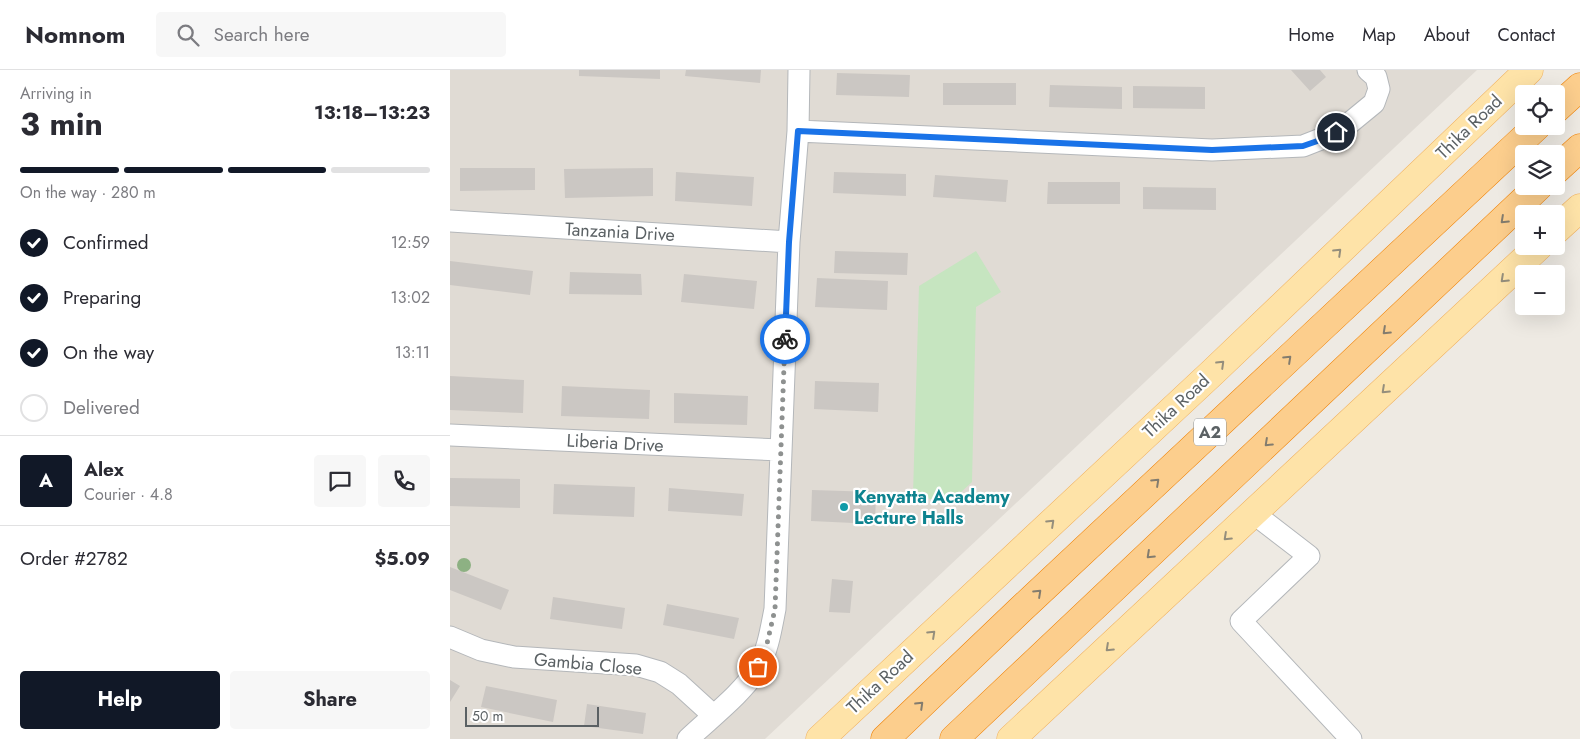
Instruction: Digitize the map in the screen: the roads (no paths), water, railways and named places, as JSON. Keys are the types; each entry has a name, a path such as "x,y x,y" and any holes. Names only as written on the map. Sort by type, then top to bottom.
{"highway":[{"path":"1565,101 1580,87"},
{"name":"A2","path":"885,739 1527,135"},
{"path":"1565,162 1580,148"},
{"path":"954,739 1529,195"}],"main road":[{"name":"Thika Road","path":"820,739 1221,364 1529,70"},
{"path":"1565,222 1580,208"},
{"path":"1010,739 1529,255"}],"lane":[{"path":"688,739 746,685 758,667 766,648 775,609 789,242 798,131 799,70"},
{"path":"798,131 1212,150 1303,146 1326,138 1346,126 1374,103 1379,90 1376,77 1368,70"},
{"name":"Tanzania Drive","path":"450,222 789,242"},
{"name":"Liberia Drive","path":"450,435 781,450"},
{"path":"1253,512 1309,556 1241,620 1350,739"},
{"name":"Gambia Close","path":"450,637 481,650 514,658 636,665 660,672 679,684 713,715"}],"place":[{"name":"Kenyatta Academy Lecture Halls","path":"844,507"}]}
